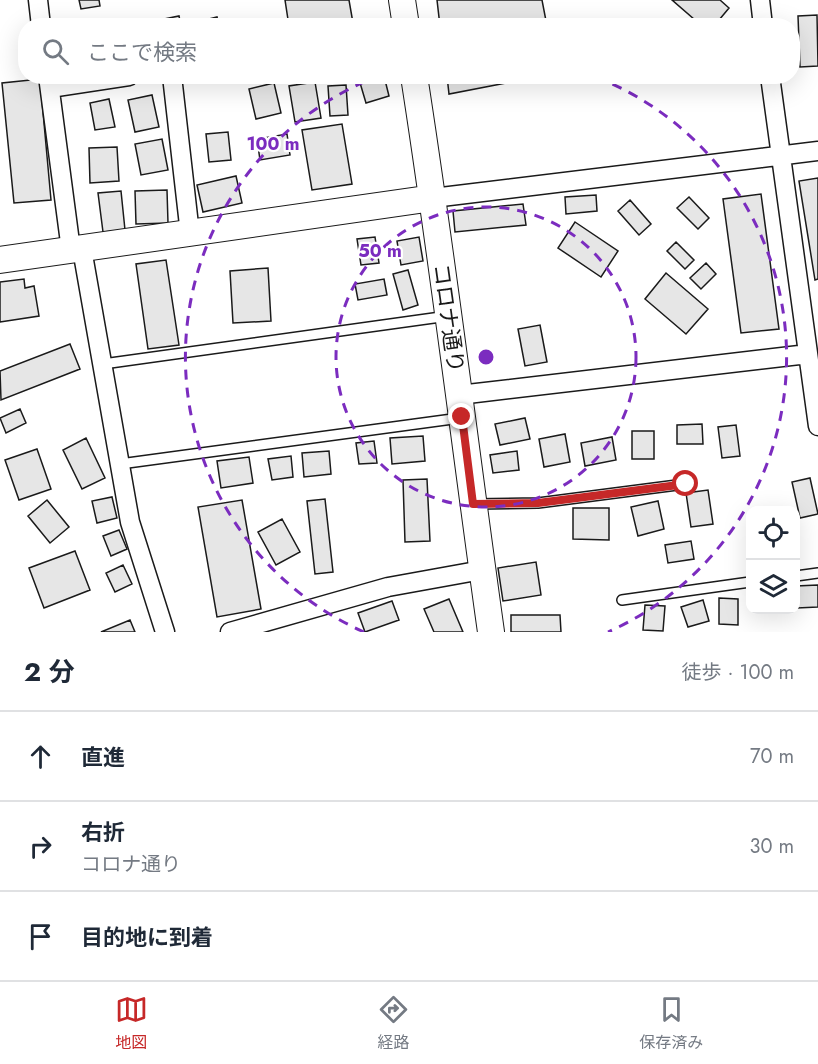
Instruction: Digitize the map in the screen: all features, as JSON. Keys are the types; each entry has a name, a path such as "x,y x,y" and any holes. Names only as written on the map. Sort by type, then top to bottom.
{"street":[{"path":"38,0 40,18"},
{"path":"402,0 405,18"},
{"path":"760,0 762,18"},
{"path":"49,84 77,250 103,364 130,522 165,632"},
{"path":"173,84 190,234"},
{"name":"コロナ通り","path":"415,84 433,198 491,632"},
{"path":"771,84 818,426"},
{"path":"0,260 433,198 818,151"},
{"path":"461,406 808,354"},
{"path":"230,632 388,587 482,570"}],"lane":[{"path":"103,364 448,316"},
{"path":"120,464 461,406"},
{"path":"473,504 538,503 686,484"},
{"path":"800,575 818,573"},
{"path":"622,600 746,583"}],"building":[{"path":"79,0 99,0 100,6 81,9"},
{"path":"285,0 349,0 352,18 288,18"},
{"path":"437,0 542,0 545,18 439,18"},
{"path":"672,0 720,0 729,8 721,18 693,18"},
{"path":"817,15 818,66 800,67 800,18 798,16"},
{"path":"18,81 18,84 40,84 51,200 14,203 2,83"},
{"path":"274,84 281,113 256,119 249,89"},
{"path":"315,84 321,118 295,122 289,86"},
{"path":"360,84 386,84 389,96 366,103"},
{"path":"448,84 501,84 449,94"},
{"path":"346,85 348,115 330,116 328,86"},
{"path":"152,95 159,127 135,132 128,100"},
{"path":"109,99 115,127 95,130 90,103"},
{"path":"342,124 352,184 312,190 302,130"},
{"path":"228,132 231,160 209,162 206,134"},
{"path":"287,134 290,155 260,160 257,139"},
{"path":"162,139 168,170 141,175 135,144"},
{"path":"117,147 119,181 90,183 89,148"},
{"path":"236,176 242,203 203,212 197,185"},
{"path":"818,178 818,279 815,280 799,181"},
{"path":"167,190 168,223 136,224 135,191"},
{"path":"121,191 125,230 103,232 98,193"},
{"path":"761,194 779,329 741,333 723,199"},
{"path":"596,195 597,211 566,214 565,197"},
{"path":"689,197 709,218 698,229 677,208"},
{"path":"630,200 651,224 639,235 618,211"},
{"path":"523,204 526,225 455,232 453,211"},
{"path":"575,222 618,251 601,277 558,248"},
{"path":"375,237 379,263 361,265 357,239"},
{"path":"419,237 423,261 401,265 397,241"},
{"path":"676,242 694,260 685,269 667,251"},
{"path":"166,260 179,345 148,349 136,264"},
{"path":"706,263 716,274 701,289 690,278"},
{"path":"268,268 271,321 233,323 230,271"},
{"path":"408,270 418,305 403,310 393,274"},
{"path":"666,273 708,309 686,334 645,299"},
{"path":"24,279 25,288 34,286 39,316 0,322 0,282"},
{"path":"384,279 387,295 358,300 355,284"},
{"path":"540,325 547,362 525,366 518,329"},
{"path":"70,344 80,369 1,400 0,371"},
{"path":"20,409 26,423 6,433 0,418"},
{"path":"525,418 530,439 500,445 495,424"},
{"path":"702,424 703,444 677,444 677,425"},
{"path":"736,425 740,456 722,458 718,427"},
{"path":"632,431 654,431 654,459 632,459"},
{"path":"565,434 570,462 544,467 539,439"},
{"path":"423,436 425,461 392,464 390,438"},
{"path":"612,437 616,460 585,466 581,443"},
{"path":"86,438 105,478 82,489 63,450"},
{"path":"374,441 377,463 359,464 356,443"},
{"path":"37,449 51,489 19,500 5,460"},
{"path":"329,451 331,474 304,477 302,453"},
{"path":"517,451 519,470 493,473 490,455"},
{"path":"291,456 293,477 272,480 268,459"},
{"path":"249,457 253,483 221,488 217,461"},
{"path":"810,478 818,514 800,518 800,506 797,506 792,482"},
{"path":"427,479 430,541 405,542 403,480"},
{"path":"708,490 713,524 691,527 686,493"},
{"path":"112,497 117,518 97,523 92,501"},
{"path":"325,499 333,572 315,574 307,501"},
{"path":"47,500 69,527 50,543 28,516"},
{"path":"242,500 261,609 217,617 198,507"},
{"path":"658,501 664,529 638,536 631,507"},
{"path":"573,508 609,508 609,540 573,539"},
{"path":"282,519 300,552 276,565 258,532"},
{"path":"119,530 127,549 111,556 103,536"},
{"path":"691,541 694,559 668,563 665,545"},
{"path":"75,551 90,590 44,608 29,568"},
{"path":"536,562 541,595 503,601 498,568"},
{"path":"123,565 132,584 115,592 106,573"},
{"path":"818,585 818,607 800,608 800,586"},
{"path":"719,598 738,599 738,625 719,624"},
{"path":"449,599 463,632 434,632 424,609"},
{"path":"703,600 709,621 688,627 681,607"},
{"path":"392,601 399,620 365,632 358,613"},
{"path":"645,605 665,606 663,631 643,630"},
{"path":"511,615 560,615 561,632 511,632"},
{"path":"130,620 135,632 101,632"}],"route":[{"path":"462,417 473,504 538,503 686,484"}]}
